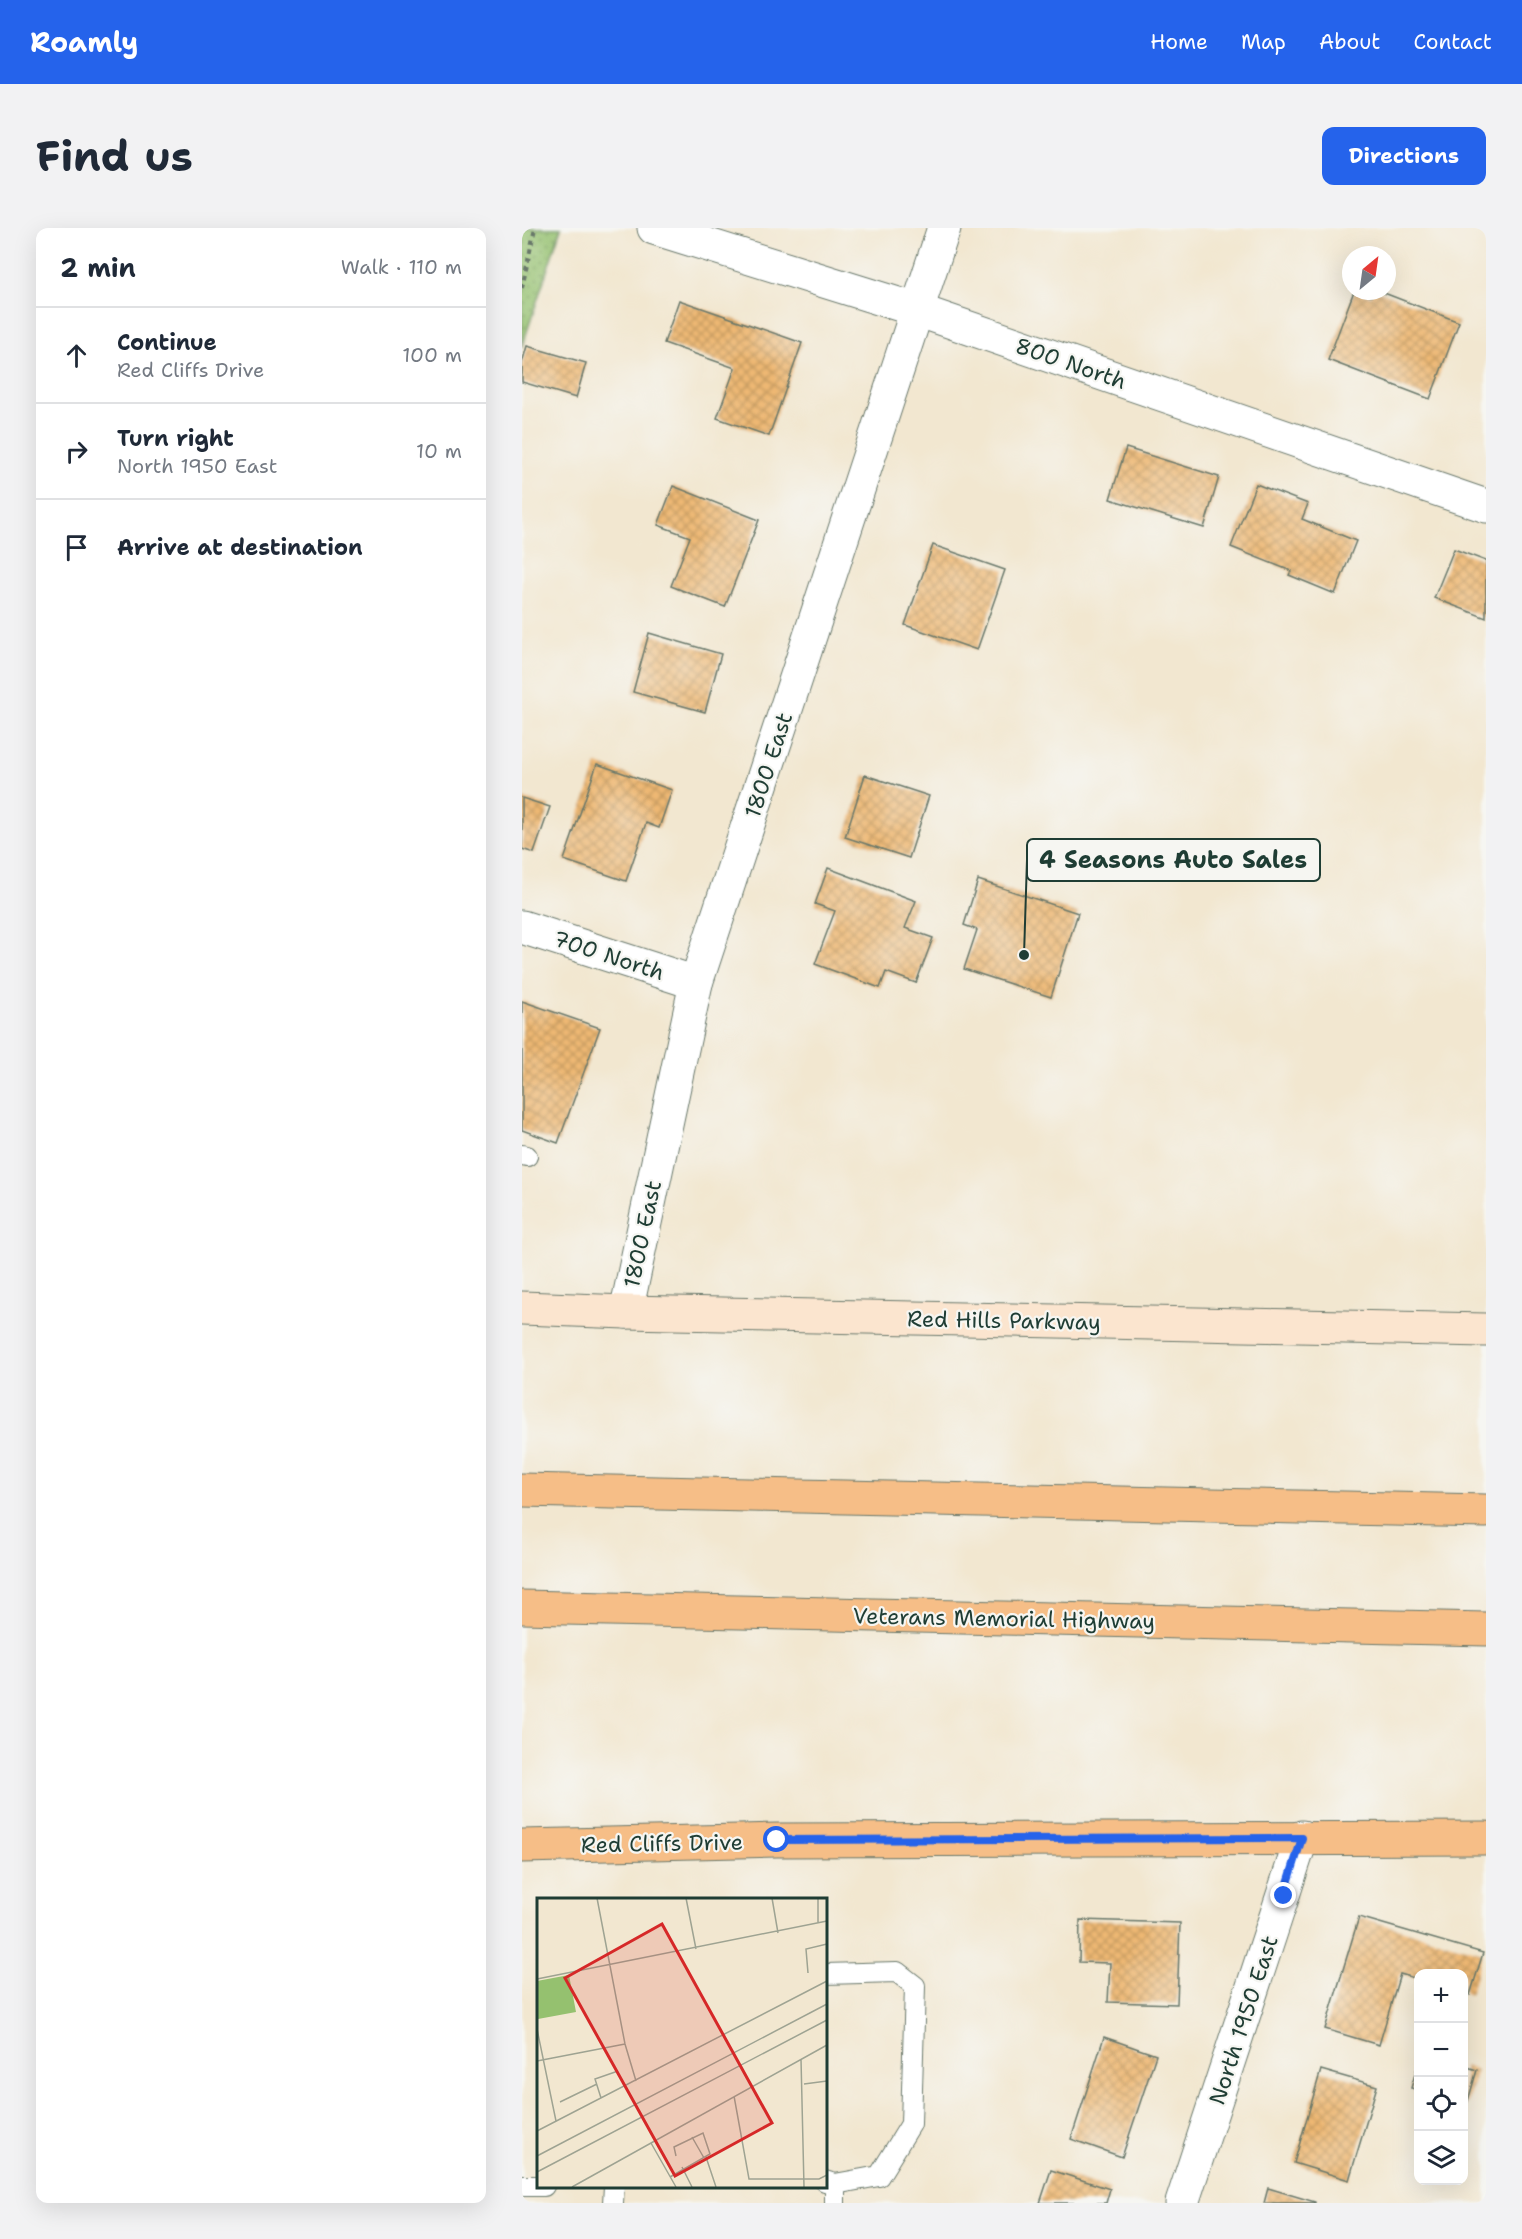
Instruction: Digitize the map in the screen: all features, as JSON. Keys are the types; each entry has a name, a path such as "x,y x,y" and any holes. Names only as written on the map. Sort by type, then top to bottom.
{"main road":[{"name":"Red Hills Parkway","path":"522,1308 1486,1329"},
{"path":"522,1490 1486,1511"},
{"name":"Veterans Memorial Highway","path":"522,1607 1486,1629"},
{"name":"Red Cliffs Drive","path":"522,1846 777,1840 1486,1838"}],"street":[{"name":"800 North","path":"654,228 917,310 1486,506"},
{"name":"1800 East","path":"626,1312 696,983 944,228"},
{"name":"700 North","path":"522,927 696,983"},
{"name":"North 1950 East","path":"1182,2203 1302,1838"}],"lane":[{"path":"826,1974 897,1972 915,1986 911,2124 879,2176 832,2189"},
{"path":"522,2186 537,2187"},
{"path":"613,2203 614,2188"}],"path":[{"path":"522,288 535,228"}],"green space":[{"path":"522,228 561,228 522,347"}],"building":[{"path":"1396,298 1459,322 1430,399 1328,360 1351,300 1396,300"},
{"path":"679,300 802,343 769,436 717,418 735,368 664,343"},
{"path":"527,346 586,363 576,398 522,382 522,363"},
{"path":"1126,448 1219,477 1204,528 1110,499"},
{"path":"1256,484 1308,504 1302,519 1356,541 1335,594 1289,575 1291,571 1231,547"},
{"path":"673,486 759,520 725,607 671,586 690,537 658,525"},
{"path":"933,545 1005,570 977,650 905,625"},
{"path":"1454,549 1486,561 1486,618 1434,598"},
{"path":"649,633 721,654 705,712 633,692"},
{"path":"597,764 672,790 659,828 646,823 626,881 564,860"},
{"path":"865,775 929,796 909,858 845,837"},
{"path":"522,798 550,807 534,853 522,849"},
{"path":"828,868 916,901 905,928 933,938 916,983 886,972 880,988 815,964 835,911 815,904"},
{"path":"978,880 1078,913 1051,997 964,969 977,930 964,925"},
{"path":"522,1001 600,1028 558,1143 522,1130"},
{"path":"1359,1917 1483,1953 1470,1995 1468,1994 1468,1969 1414,1969 1414,1978 1400,1974 1379,2045 1325,2029"},
{"path":"1080,1920 1180,1923 1177,2004 1108,2002 1110,1963 1079,1962"},
{"path":"1104,2037 1156,2055 1122,2157 1071,2139"},
{"path":"1468,2067 1477,2070 1468,2101"},
{"path":"1321,2070 1377,2086 1349,2180 1294,2163"},
{"path":"1051,2170 1110,2189 1106,2203 1040,2203"},
{"path":"1268,2188 1315,2202 1315,2203 1264,2203"}],"place":[{"name":"4 Seasons Auto Sales","path":"1024,955"}],"route":[{"path":"777,1840 1302,1838 1284,1896"}]}
